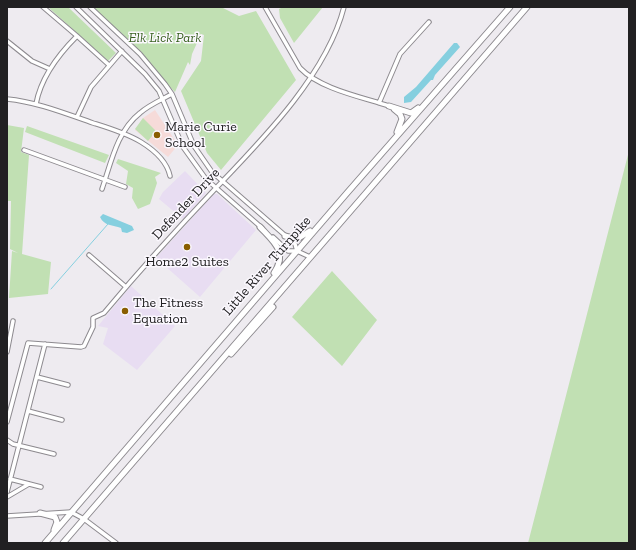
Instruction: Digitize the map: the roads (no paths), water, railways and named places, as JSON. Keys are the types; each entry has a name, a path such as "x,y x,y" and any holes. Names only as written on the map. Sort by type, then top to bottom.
{"highway":[{"name":"Little River Turnpike","path":"46,542 321,222 510,7"},
{"name":"Little River Turnpike","path":"63,543 527,7"},
{"path":"389,106 411,113 432,97"},
{"path":"389,106 400,114 402,119 394,139"},
{"path":"285,236 300,239 321,222"},
{"path":"260,227 276,245 280,257 277,268 260,293"},
{"path":"220,362 236,349 273,307"},
{"path":"40,513 53,516 56,520 55,527 46,542"}],"street":[{"path":"43,7 78,36 109,65"},
{"path":"76,7 145,74 163,99 188,157 215,189 288,251 297,251 310,257"},
{"path":"90,7 148,62 172,94 194,146 209,168 222,182 295,244 297,251"},
{"path":"265,7 300,68 311,78 389,106"},
{"name":"Defender Drive","path":"45,344 83,346 93,327 93,318 104,313 267,132 311,78 335,33 344,7"},
{"path":"380,103 400,54 429,22"},
{"path":"36,104 41,88 50,69 64,49 78,36"},
{"path":"7,41 28,58 50,69"},
{"path":"77,117 91,87 122,51"},
{"path":"102,189 123,133 139,113 172,94"},
{"path":"7,99 36,104 123,133 142,142 155,152 168,169 170,176"},
{"path":"24,150 125,187"},
{"path":"89,255 126,287"},
{"path":"7,352 13,321"},
{"path":"7,422 28,343 45,344 7,492"},
{"path":"37,377 68,385"},
{"path":"28,411 62,420"},
{"path":"7,440 54,454"},
{"path":"10,479 41,488"},
{"path":"7,497 29,484"},
{"path":"7,516 71,512 84,519 116,543"}],"water":[{"path":"454,43 457,43 460,47 435,75 433,80 431,80 411,102 404,103 404,97 416,87"},
{"path":"103,214 132,226 134,230 127,233 122,232 121,228 104,222 100,217"}],"waterway":[{"path":"51,289 108,224"}],"place":[{"name":"Marie Curie School","path":"157,135"},
{"name":"Home2 Suites","path":"187,247"},
{"name":"The Fitness Equation","path":"125,311"}],"park label":[{"name":"Elk Lick Park","path":"165,38"}]}
